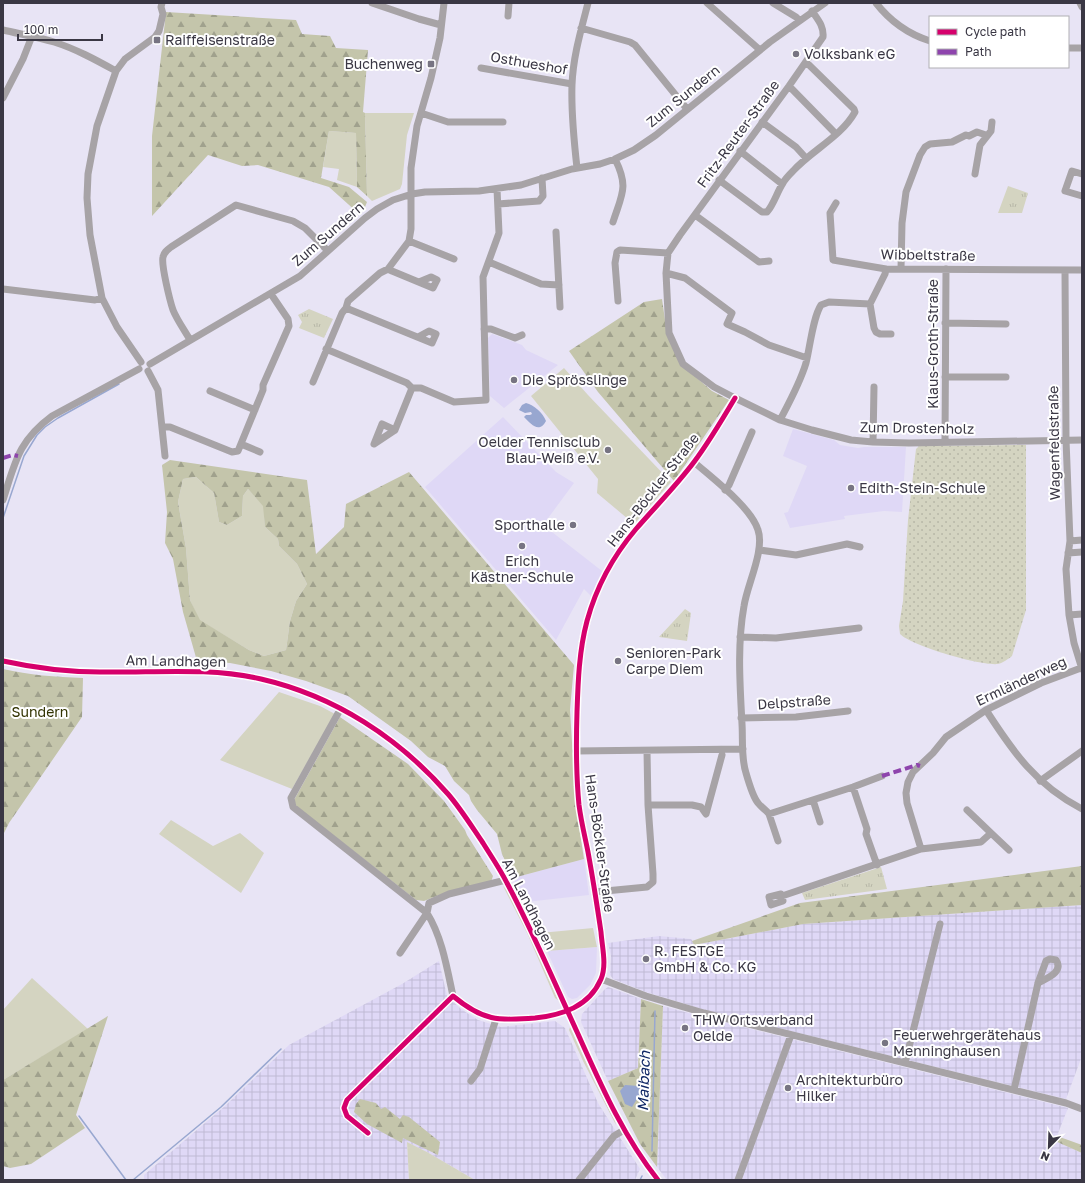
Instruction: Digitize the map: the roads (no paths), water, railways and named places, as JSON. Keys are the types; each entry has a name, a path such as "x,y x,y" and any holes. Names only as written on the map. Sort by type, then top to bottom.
{"street":[{"path":"162,3 161,7 163,14 159,31 154,37 125,60 116,71 92,144 87,198 90,235 102,298 140,366 141,372 145,373 149,368 158,390 165,456"},
{"path":"372,3 441,25"},
{"path":"313,382 326,349 348,302 380,273 388,269 409,241 411,229 412,194 411,168 417,126 437,51 444,3"},
{"path":"508,16 509,3"},
{"path":"577,168 572,117 572,84 581,28 588,3"},
{"path":"707,3 760,50"},
{"path":"773,3 799,20"},
{"name":"Zum Sundern","path":"149,368 190,340 300,276 377,209 393,200 412,194 497,189 521,185 577,168 600,164 634,150 760,50 824,3"},
{"path":"876,3 895,23 929,41"},
{"path":"1080,3 1082,8"},
{"name":"Fritz-Reuter-Straße","path":"735,398 714,387 683,364 669,333 666,273 668,253 740,151 789,86 822,37 824,31 812,11"},
{"path":"581,28 630,42 635,45 687,109"},
{"path":"3,30 55,42 116,71"},
{"path":"3,98 32,36"},
{"path":"1069,48 1082,48"},
{"path":"719,180 765,213 768,211 782,184 806,158 836,134 852,118 855,112 854,109 806,62"},
{"name":"Osthueshof","path":"481,68 572,84"},
{"path":"789,86 836,134"},
{"path":"421,114 448,122 503,122"},
{"path":"762,122 796,147 806,158"},
{"path":"975,174 980,145 991,130 992,122"},
{"path":"901,269 902,223 906,192 920,155 925,147 930,144 952,142 966,135 969,136 978,132 986,135"},
{"path":"969,136 975,139 980,145"},
{"path":"740,151 782,184"},
{"path":"613,222 624,186 622,172 615,159"},
{"path":"1082,174 1072,171 1065,191 1082,196"},
{"path":"498,204 540,201 543,196 542,178"},
{"path":"326,349 407,383 412,388 421,388 454,402 486,400 483,277 499,233 497,189"},
{"name":"Wibbeltstraße","path":"836,204 830,213 833,260 886,269 1082,270"},
{"path":"190,340 174,311 163,262 165,251 236,205 293,221 305,228 328,251"},
{"path":"695,215 759,262 769,262"},
{"path":"556,232 560,307"},
{"path":"409,241 454,259"},
{"path":"618,301 615,263 617,252 620,250 668,253"},
{"path":"489,262 540,284 559,285"},
{"path":"388,269 419,282"},
{"path":"886,269 870,304 876,332 880,334 891,334"},
{"name":"Klaus-Groth-Straße","path":"945,442 946,269"},
{"name":"Wagenfeldstraße","path":"1065,270 1066,440 1070,541 1066,569 1069,615 1074,643 1082,669"},
{"path":"666,273 685,278 732,313 727,324 769,345 807,358"},
{"path":"3,288 95,300 102,298"},
{"path":"163,428 170,427 232,452 238,451 263,390 263,385 288,326 288,319 271,294"},
{"path":"780,420 797,385 807,358 816,315 821,305 829,302 870,304"},
{"path":"346,308 418,337"},
{"path":"945,323 1006,324"},
{"path":"484,329 491,329 515,338 522,335"},
{"path":"3,500 18,456 29,436 40,425 52,416 140,366"},
{"path":"945,377 1006,377"},
{"path":"873,442 874,387"},
{"path":"394,430 412,388"},
{"path":"210,392 255,410"},
{"name":"Zum Drostenholz","path":"735,398 780,420 851,440 873,442 945,442 1082,440"},
{"name":"Hans-Böckler-Straße","path":"568,1012 593,992 601,979 603,967 603,955 595,892 580,806 576,751 577,701 582,642 588,616 597,592 616,556 635,531 694,462 735,398"},
{"path":"725,490 730,485 752,432"},
{"path":"241,444 260,452"},
{"path":"694,462 741,505 753,519 760,536 759,550 744,606 740,637 740,684 743,749 745,771 757,802 769,814 778,841"},
{"path":"1070,541 1082,540"},
{"path":"759,550 796,555 847,544 860,547"},
{"path":"1068,553 1082,552"},
{"path":"1069,615 1082,614"},
{"path":"740,637 776,638 859,628"},
{"name":"Am Landhagen","path":"3,661 47,669 72,671 184,671 238,675 261,679 292,687 321,698 341,708 384,734 414,759 449,795 506,880 607,1098 624,1130 658,1180"},
{"name":"Ermländerweg","path":"921,849 906,793 908,782 913,772 933,753 946,737 986,710 1040,683 1082,669"},
{"path":"341,708 291,798 293,807 427,913 433,922 454,996 464,1005 480,1015 496,1020 546,1017 568,1012"},
{"path":"986,710 1026,768 1040,781 1068,802 1082,809"},
{"name":"Delpstraße","path":"742,718 796,717 848,711"},
{"path":"576,751 743,749"},
{"path":"595,892 647,887 652,882 653,874 648,805 647,751"},
{"path":"1040,781 1082,751"},
{"path":"648,805 701,806 706,814 722,755"},
{"path":"769,814 882,776"},
{"path":"853,787 867,829 866,834 877,865"},
{"path":"812,800 820,822"},
{"path":"967,810 1009,850"},
{"path":"782,896 921,849 981,842 991,833"},
{"path":"400,953 427,913 429,903 449,894 506,880"},
{"path":"905,1063 940,924"},
{"path":"601,979 674,1005 791,1036 1066,1103 1082,1109"},
{"path":"1014,1090 1038,983"},
{"path":"368,1133 347,1116 344,1108 347,1100 454,996"},
{"path":"471,1081 480,1069 496,1020"},
{"path":"738,1180 791,1036"},
{"path":"579,1180 614,1136 624,1130"}],"water":[{"path":"526,403 535,407 545,418 546,421 541,427 535,426 524,417 532,414 531,412 525,413 519,410 522,405"},
{"path":"625,1085 639,1086 642,1091 632,1107 625,1104 620,1091"}],"waterway":[{"path":"3,518 24,456 37,435 58,418 119,384"},
{"name":"Maibach","path":"652,1151 655,1011"},
{"path":"133,1180 221,1107 281,1049"},
{"path":"79,1116 126,1180"},
{"name":"Maibach","path":"640,1180 642,1176"}],"place":[{"name":"Raiffeisenstraße","path":"157,40"},
{"name":"Volksbank eG","path":"796,54"},
{"name":"Buchenweg","path":"431,64"},
{"name":"Die Sprösslinge","path":"514,380"},
{"name":"Oelder Tennisclub Blau-Weiß e.V.","path":"608,450"},
{"name":"Edith-Stein-Schule","path":"851,488"},
{"name":"Sporthalle","path":"573,525"},
{"name":"Erich Kästner-Schule","path":"522,546"},
{"name":"Senioren-Park Carpe Diem","path":"618,661"},
{"name":"R. FESTGE GmbH & Co. KG","path":"646,959"},
{"name":"THW Ortsverband Oelde","path":"685,1028"},
{"name":"Feuerwehrgerätehaus Menninghausen","path":"885,1043"},
{"name":"Architekturbüro Hilker","path":"788,1088"}],"park label":[{"name":"Sundern","path":"40,712"}]}
